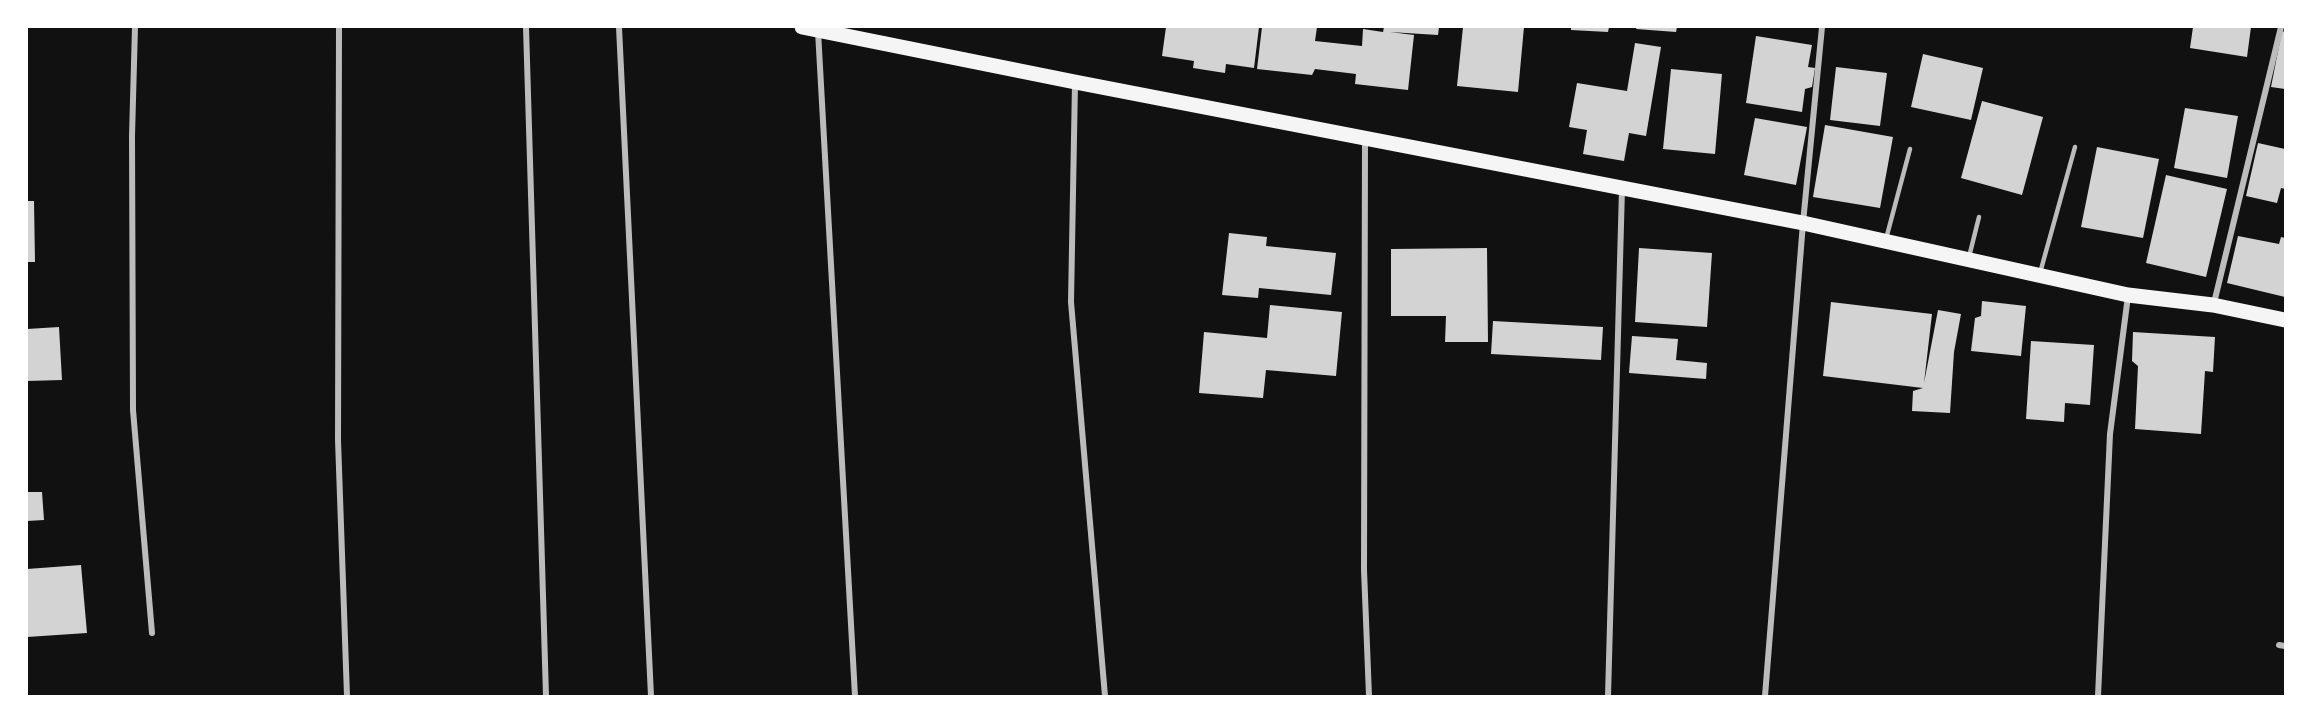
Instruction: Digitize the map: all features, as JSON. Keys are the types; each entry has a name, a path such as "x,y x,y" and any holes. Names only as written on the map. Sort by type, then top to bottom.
{"main road":[{"path":"802,27 1803,223 2128,295 2213,305 2285,320"}],"street":[{"path":"135,27 132,136 133,410 152,633"},
{"path":"339,27 338,440 347,696"},
{"path":"526,27 546,696"},
{"path":"619,27 651,696"},
{"path":"1765,696 1803,223 1822,27"},
{"path":"2213,305 2281,27"},
{"path":"818,30 855,696"},
{"path":"1075,82 1071,302 1105,696"},
{"path":"1365,139 1364,570 1369,696"},
{"path":"1608,696 1622,188"},
{"path":"2098,696 2110,434 2128,295"}],"lane":[{"path":"2039,276 2075,147"},
{"path":"1885,242 1910,149"},
{"path":"1969,260 1979,217"}],"building":[{"path":"1166,27 1259,27 1254,68 1226,64 1225,73 1193,68 1194,61 1162,56"},
{"path":"1262,27 1317,27 1315,41 1362,46 1363,29 1383,32 1384,27 1439,27 1438,35 1390,32 1414,35 1408,90 1355,84 1356,74 1315,69 1312,75 1257,69"},
{"path":"1463,27 1524,27 1518,92 1457,86"},
{"path":"1571,27 1609,27 1608,32 1571,30"},
{"path":"1637,27 1677,27 1676,32 1636,29"},
{"path":"2193,27 2251,27 2247,57 2190,48"},
{"path":"2282,31 2285,32 2285,89 2271,87"},
{"path":"1756,36 1812,45 1808,67 1815,68 1812,87 1805,89 1802,112 1746,103"},
{"path":"1635,43 1661,47 1646,136 1629,133 1624,161 1583,154 1587,130 1569,127 1577,83 1627,91"},
{"path":"1923,54 1983,68 1971,120 1911,107"},
{"path":"1836,67 1887,73 1880,126 1830,120"},
{"path":"1671,69 1722,74 1715,154 1663,149"},
{"path":"1982,101 2043,117 2022,195 1961,178"},
{"path":"2185,108 2238,116 2227,178 2174,168"},
{"path":"1755,118 1807,127 1796,185 1744,175"},
{"path":"1825,125 1893,137 1880,208 1813,197"},
{"path":"2258,143 2285,149 2285,189 2281,188 2277,203 2246,196"},
{"path":"2097,147 2159,159 2143,238 2081,227"},
{"path":"2166,175 2227,189 2206,277 2146,263"},
{"path":"27,201 34,201 35,262 27,262"},
{"path":"1229,233 1267,237 1266,246 1336,253 1331,295 1259,288 1258,298 1222,295"},
{"path":"2238,236 2279,244 2281,237 2285,238 2285,297 2227,283"},
{"path":"1487,248 1488,342 1445,342 1446,316 1391,316 1391,249"},
{"path":"1639,248 1712,253 1707,327 1635,322"},
{"path":"1982,301 2026,306 2021,356 1971,351 1975,318 1981,316"},
{"path":"1831,302 1932,314 1924,383 1938,310 1961,314 1954,352 1950,413 1912,411 1913,391 1923,388 1823,376"},
{"path":"1270,305 1342,312 1336,376 1266,370 1263,398 1199,393 1204,332 1267,338"},
{"path":"1493,321 1603,327 1601,360 1491,354"},
{"path":"59,327 62,380 27,381 27,329"},
{"path":"2133,332 2215,337 2213,372 2205,371 2201,434 2135,429 2138,366 2132,361"},
{"path":"1632,336 1678,339 1676,360 1707,363 1706,379 1629,373"},
{"path":"2031,341 2094,345 2090,405 2065,403 2064,422 2026,419"},
{"path":"27,492 42,492 44,520 27,521"},
{"path":"81,565 87,633 27,637 27,569"}]}
